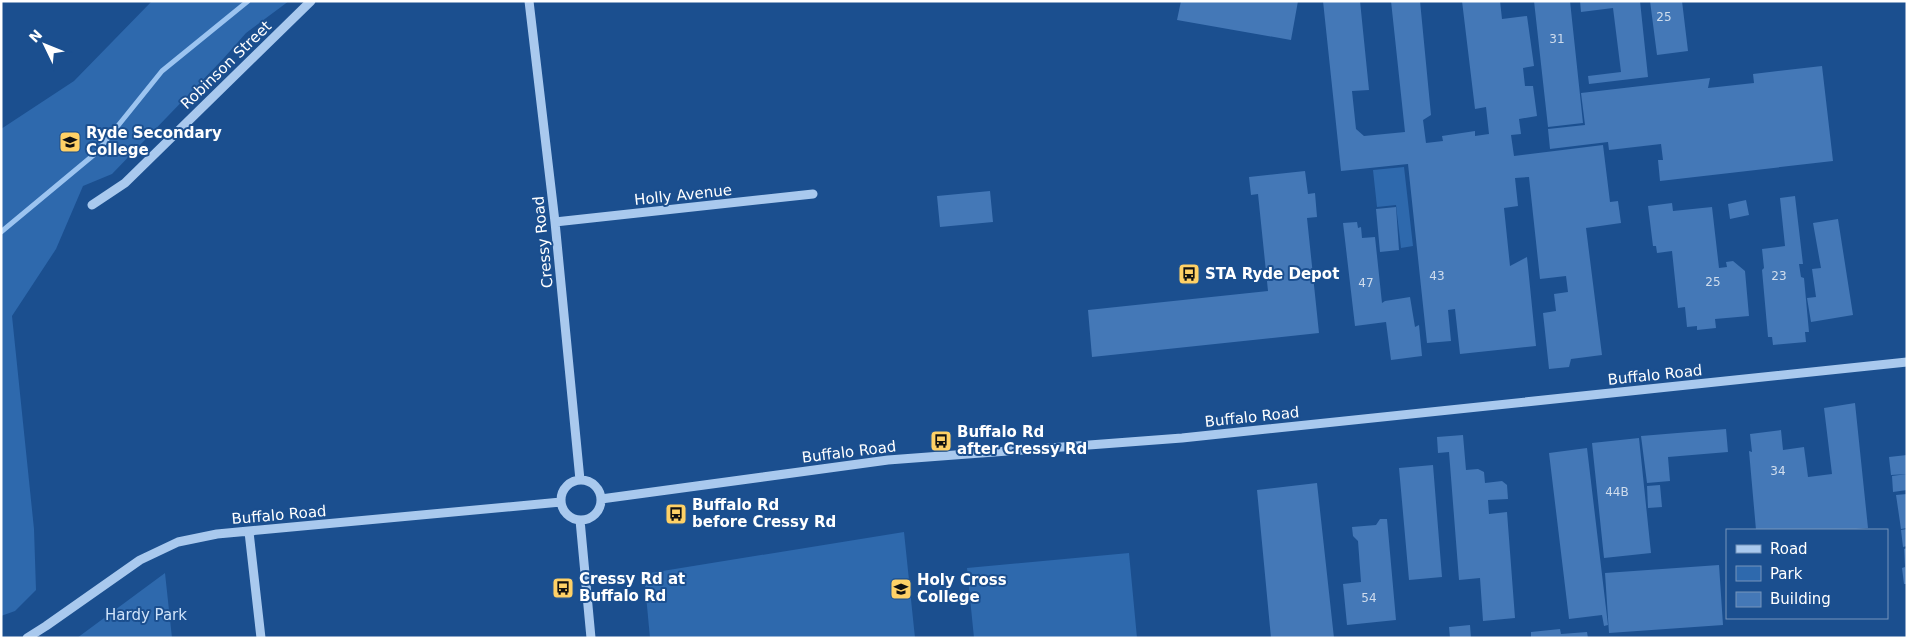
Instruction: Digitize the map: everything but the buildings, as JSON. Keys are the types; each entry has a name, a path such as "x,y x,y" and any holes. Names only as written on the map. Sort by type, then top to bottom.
{"street":[{"name":"Robinson Street","path":"92,205 125,182 311,1"},
{"name":"Cressy Road","path":"529,1 556,222 580,480"},
{"name":"Holly Avenue","path":"556,222 813,194"},
{"name":"Buffalo Road","path":"601,499 888,460 1201,436 1907,362"},
{"path":"580,480 586,481 596,488 601,499 598,511 587,519 580,520 566,513 561,502 564,490 574,481 580,480"},
{"name":"Buffalo Road","path":"27,638 140,560 178,542 217,534 561,502"},
{"path":"580,520 592,638"},
{"path":"249,532 260,638"}],"green space":[{"name":"Ryde Secondary College","path":"152,1 289,1 246,33 112,174 83,186 56,249 12,316 34,529 36,590 15,611 1,616 1,129 74,81"},
{"path":"1404,167 1413,246 1401,248 1396,205 1377,207 1373,170"},
{"path":"904,532 915,638 650,638 644,574"},
{"path":"1129,553 1137,638 974,638 967,568"},
{"name":"Hardy Park","path":"165,573 172,638 77,638"}],"waterway":[{"path":"1,232 96,153 162,71 248,1"}],"place":[{"name":"Ryde Secondary College","path":"70,142"},
{"name":"STA Ryde Depot","path":"1189,274"},
{"name":"Buffalo Rd after Cressy Rd","path":"941,441"},
{"name":"Buffalo Rd before Cressy Rd","path":"676,514"},
{"name":"Cressy Rd at Buffalo Rd","path":"563,588"},
{"name":"Holy Cross College","path":"901,589"}]}
